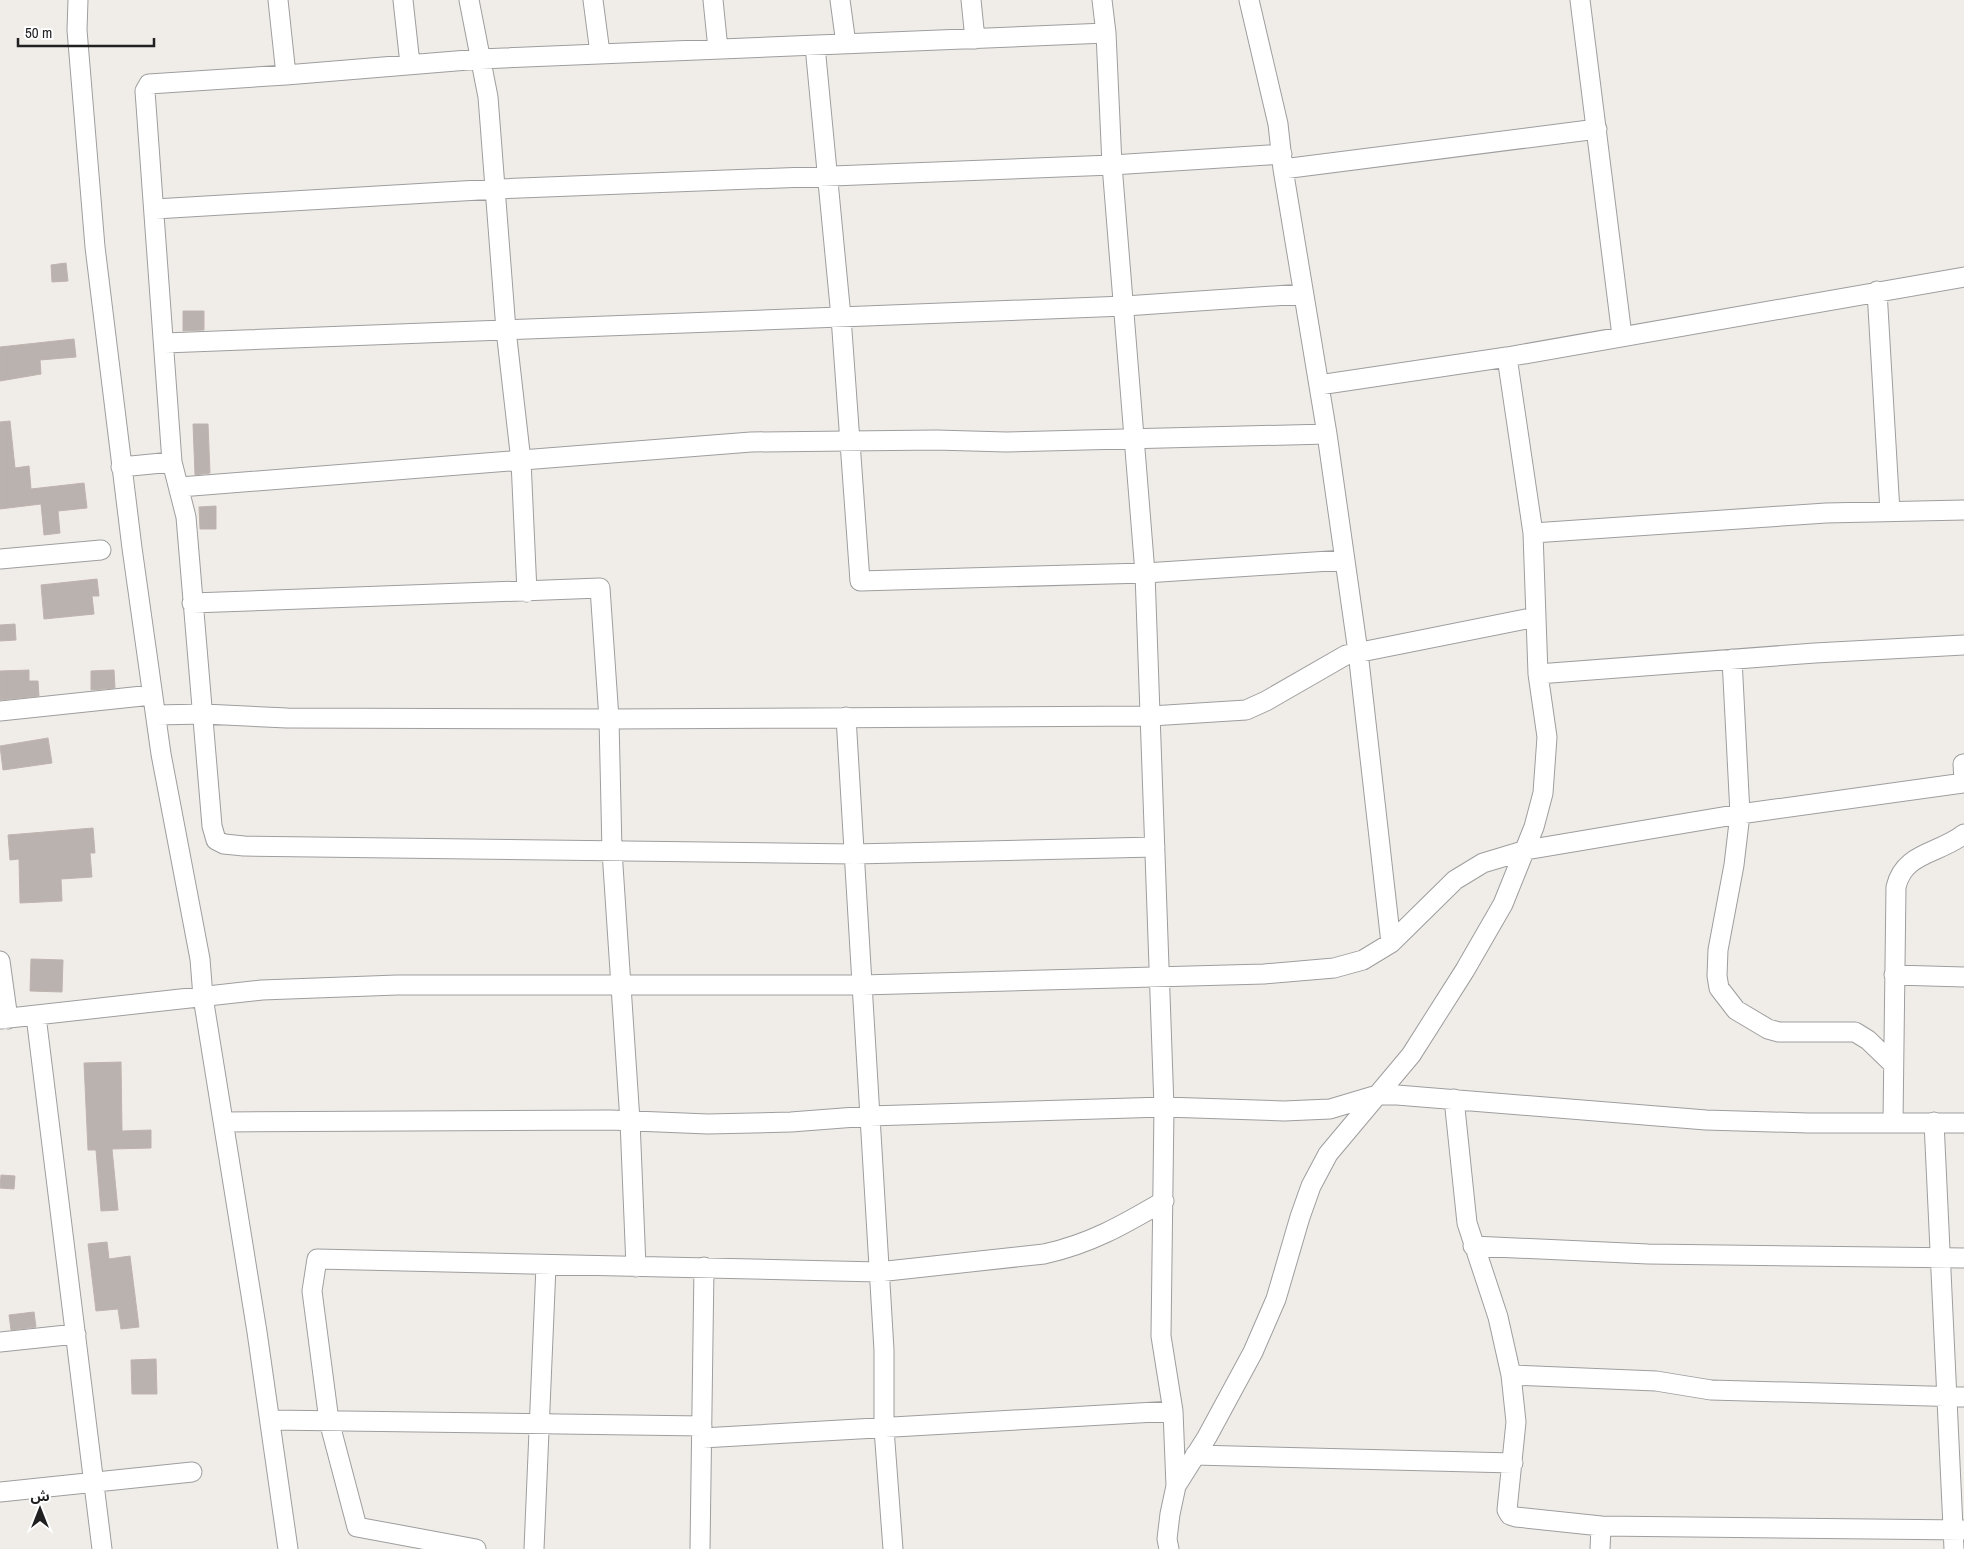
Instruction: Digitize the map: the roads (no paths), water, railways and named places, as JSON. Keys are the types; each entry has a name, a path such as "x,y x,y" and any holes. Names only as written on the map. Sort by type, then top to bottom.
{"street":[{"path":"78,0 77,30 94,237 121,467 152,695 200,958 203,997 270,1420 288,1549"},
{"path":"278,0 286,75"},
{"path":"403,0 410,64"},
{"path":"469,0 488,98 506,330 521,461 527,592"},
{"path":"593,0 600,53"},
{"path":"713,0 718,50"},
{"path":"840,0 846,44"},
{"path":"971,0 975,39"},
{"path":"1102,0 1106,33 1112,165 1136,440 1145,572 1164,1107 1161,1336 1173,1411 1176,1486 1167,1540 1169,1549"},
{"path":"1249,0 1278,124 1282,162 1327,434 1358,652 1390,943"},
{"path":"1580,0 1622,336"},
{"path":"1106,33 480,59 146,86 145,90 165,342 172,462 180,487 186,517 212,826 216,840 224,844 854,854 1155,848"},
{"path":"815,46 841,317 860,581 1145,572 1345,560"},
{"path":"155,209 496,189 1112,165 1282,162 1597,128"},
{"path":"1319,385 1507,357 1964,276"},
{"path":"1877,291 1890,512"},
{"path":"165,342 1125,306 1303,294"},
{"path":"1176,1486 1253,1352 1273,1308 1300,1216 1319,1170 1328,1154 1411,1055 1465,970 1502,904 1526,850 1543,793 1547,745 1545,713 1538,674 1533,533 1507,357"},
{"path":"180,487 751,442 1006,442 1136,440 1294,433 1327,434"},
{"path":"121,467 172,462"},
{"path":"1533,533 1826,513 1964,510"},
{"path":"0,559 101,550"},
{"path":"192,603 600,588 609,719 612,851 630,1121 636,1267"},
{"path":"156,715 204,714 287,718 609,719 1151,716 1246,710 1266,701 1333,661 1358,652 1536,617"},
{"path":"1538,674 1732,659 1964,645"},
{"path":"1732,659 1740,814 1734,865 1718,958 1719,988 1727,1002 1736,1010 1768,1028 1779,1032 1855,1032 1868,1040 1893,1064"},
{"path":"0,711 152,695"},
{"path":"846,717 884,1350 884,1429 893,1549"},
{"path":"0,961 4,1019 262,990 398,985 862,985 1264,974 1334,968 1363,960 1390,943 1455,880 1483,864 1526,850 1964,776"},
{"path":"1893,1122 1896,887 1899,874 1912,861 1964,834"},
{"path":"1894,975 1964,977"},
{"path":"36,1016 102,1549"},
{"path":"223,1122 630,1121 708,1124 791,1122 869,1116 1164,1107 1284,1111 1330,1108 1377,1095 1454,1099 1706,1120 1808,1123 1964,1122"},
{"path":"1454,1099 1466,1223 1498,1317 1511,1375 1516,1422 1507,1503 1510,1515 1516,1518 1601,1526 1958,1530"},
{"path":"1934,1122 1940,1257 1955,1396 1958,1530 1954,1549"},
{"path":"476,1549 356,1527 329,1421 312,1291 317,1259 408,1259 546,1266 704,1267 878,1272 1044,1254 1067,1249 1105,1235 1164,1202"},
{"path":"1473,1246 1658,1254 1964,1258"},
{"path":"534,1549 546,1266"},
{"path":"700,1549 704,1267"},
{"path":"0,1342 76,1334"},
{"path":"1511,1375 1656,1381 1711,1390 1955,1396"},
{"path":"270,1420 540,1423 702,1432 884,1429 1173,1411"},
{"path":"1195,1455 1513,1462"},
{"path":"0,1492 192,1472"},
{"path":"1600,1549 1601,1526"}]}
